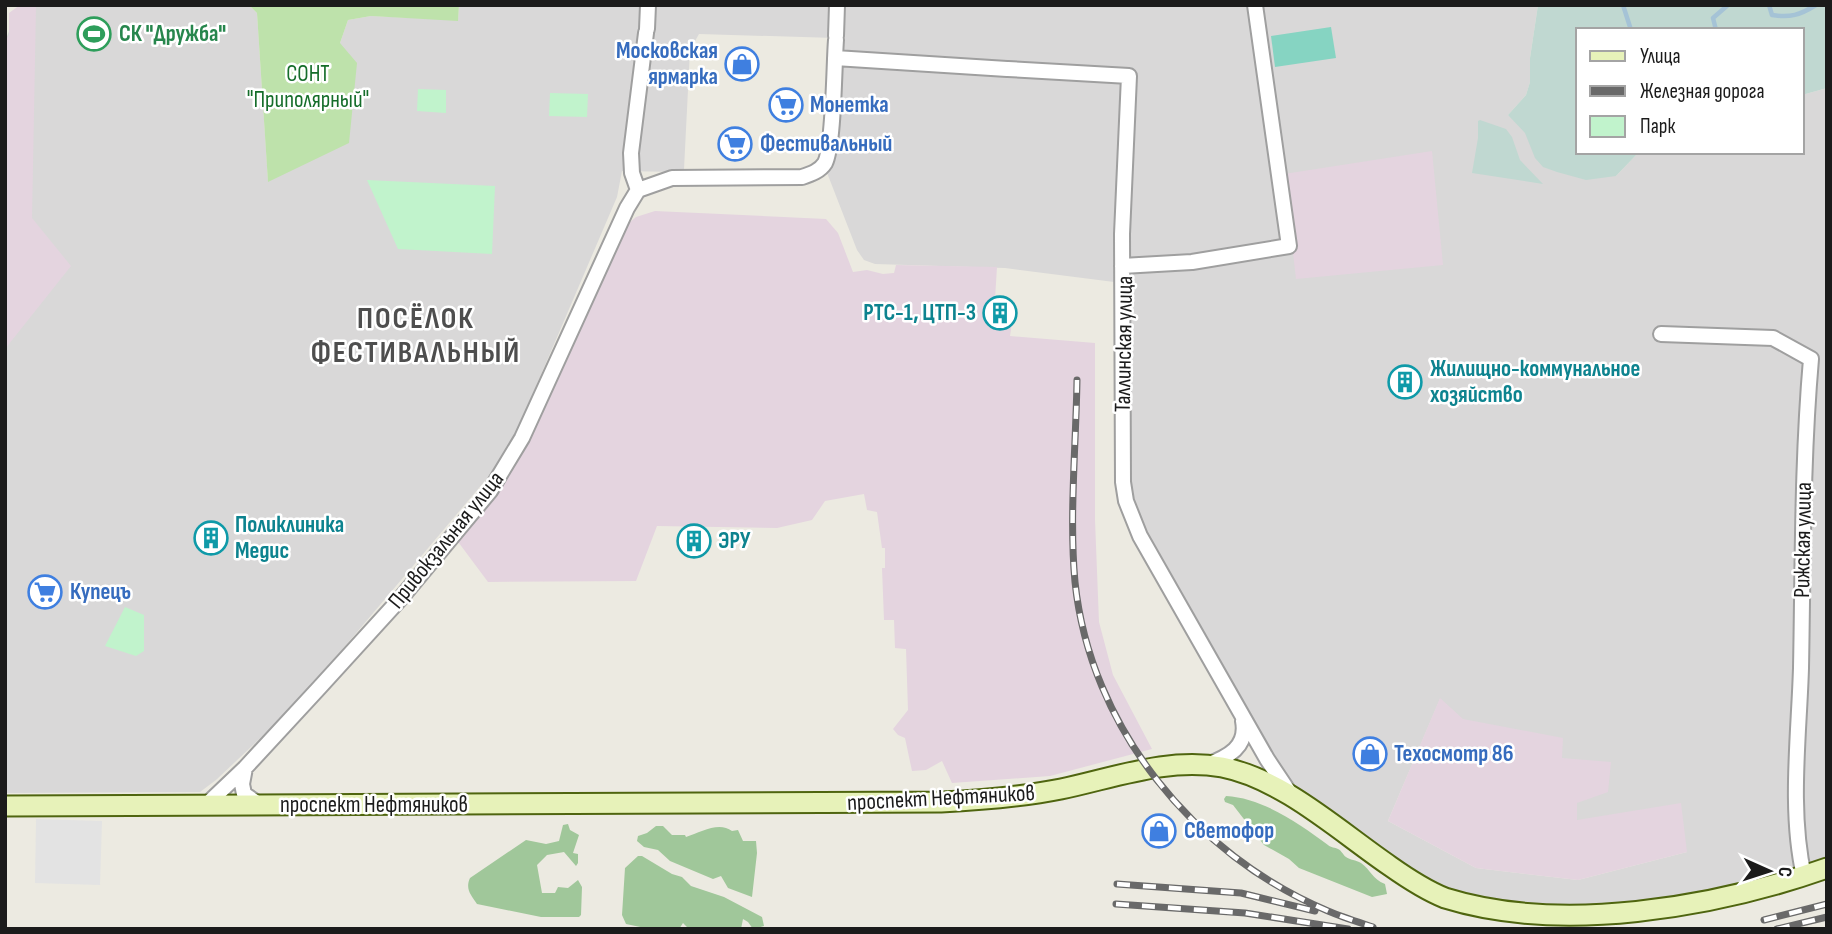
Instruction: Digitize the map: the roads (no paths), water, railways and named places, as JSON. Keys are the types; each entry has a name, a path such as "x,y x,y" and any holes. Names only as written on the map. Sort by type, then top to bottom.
{"main road":[{"name":"проспект Нефтяников","path":"5,806 941,802 1026,795 1163,766 1207,765 1251,776 1297,801 1430,891 1469,906 1516,916 1582,920 1646,914 1734,897 1827,868"}],"street":[{"path":"648,5 631,153 632,173 638,190 673,178 802,177 819,170 824,165 829,146 837,5"},
{"name":"Таллинская улица","path":"1255,5 1289,246 1192,262 1122,266 1122,462 1126,501 1140,536 1267,760 1297,801"},
{"path":"835,58 1129,76 1122,266"},
{"name":"Привокзальная улица","path":"205,806 244,768 392,608 490,491 522,438 627,208 638,190"},
{"name":"Рижская улица","path":"1661,334 1773,338 1811,359 1802,541 1797,788 1799,846 1804,876"},
{"path":"1207,765 1223,759 1237,749 1244,734 1242,716"},
{"path":"244,768 244,794 260,806"}],"waterway":[{"path":"1623,5 1630,28"},
{"path":"1716,28 1713,18 1728,5"},
{"path":"1769,5 1772,15 1784,16 1800,13 1816,5"}],"railway":[{"path":"1077,380 1073,507 1075,582 1085,635 1102,687 1126,735 1157,780 1193,821 1234,856 1279,887 1328,911 1373,927"},
{"path":"1117,884 1241,893 1315,911"},
{"path":"1116,904 1245,913 1348,929"},
{"path":"1764,920 1827,904"},
{"path":"1777,929 1827,917"}],"place":[{"name":"СК \"Дружба\"","path":"94,34"},
{"name":"Московская ярмарка","path":"742,64"},
{"name":"Монетка","path":"786,105"},
{"name":"Фестивальный","path":"735,144"},
{"name":"РТС-1, ЦТП-3","path":"1000,313"},
{"name":"Жилищно-коммунальное хозяйство","path":"1405,382"},
{"name":"Поликлиника Медис","path":"211,538"},
{"name":"ЭРУ","path":"694,541"},
{"name":"Купецъ","path":"45,592"},
{"name":"Техосмотр 86","path":"1370,754"},
{"name":"Светофор","path":"1159,831"}],"district":[{"name":"ПОСЁЛОК ФЕСТИВАЛЬНЫЙ","path":"416,336"}],"park label":[{"name":"СОНТ \"Приполярный\"","path":"308,87"}]}
